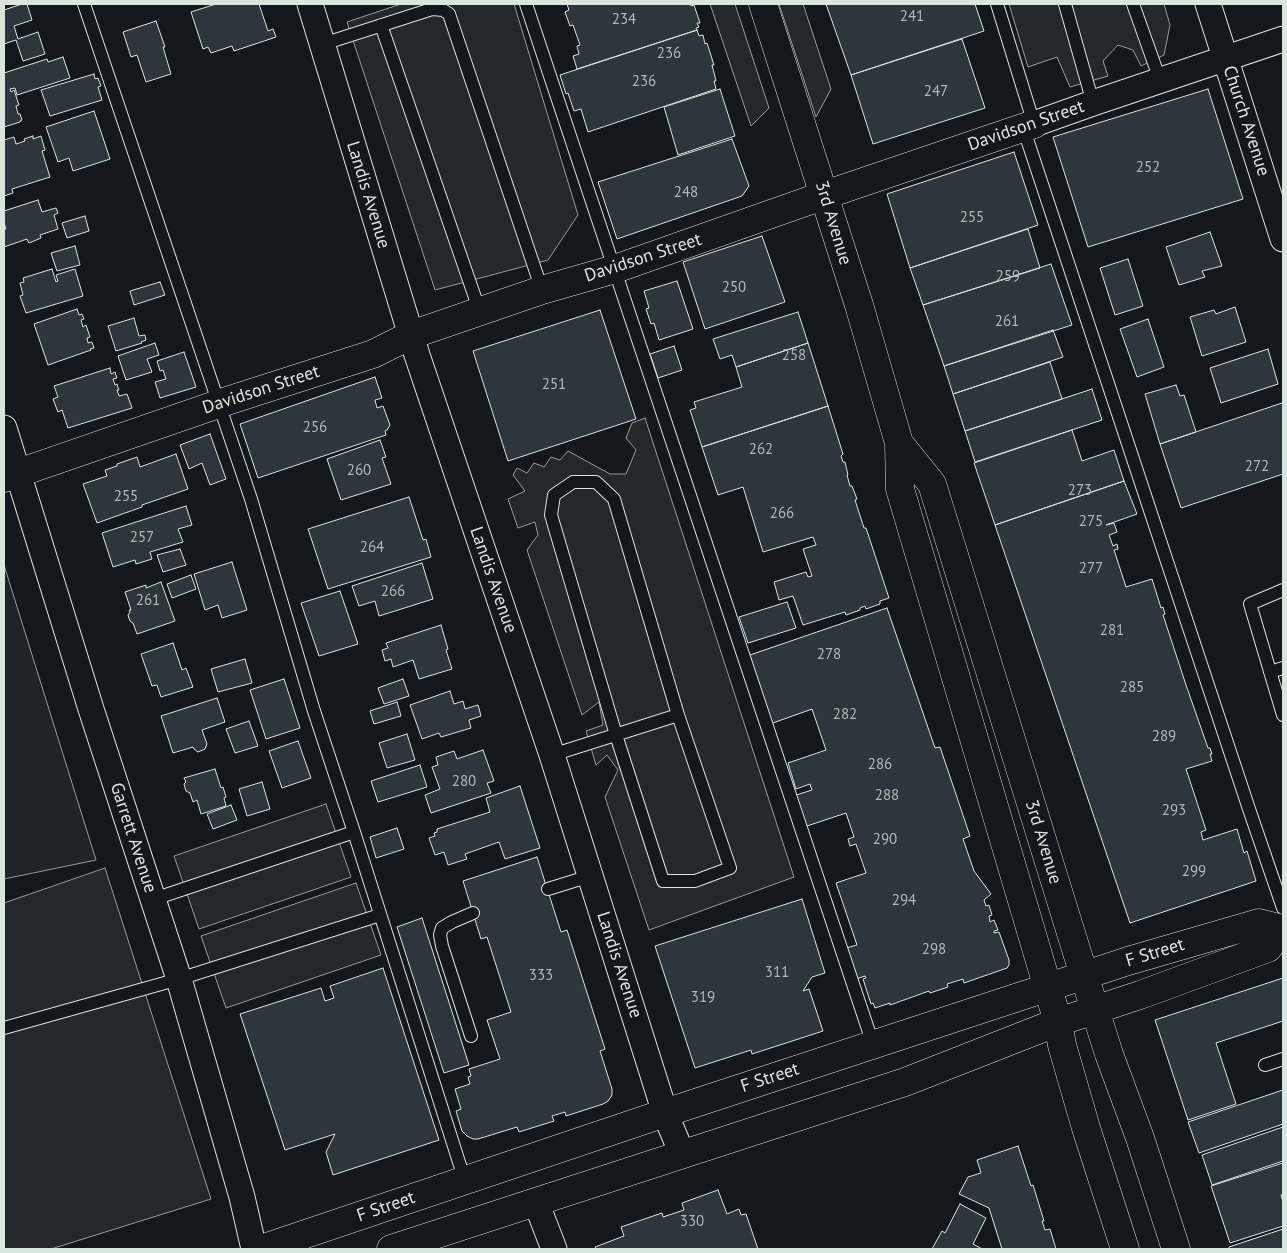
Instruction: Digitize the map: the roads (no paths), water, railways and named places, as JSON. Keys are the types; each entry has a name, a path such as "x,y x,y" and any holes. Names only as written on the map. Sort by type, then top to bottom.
{"main road":[{"name":"3rd Avenue","path":"764,4 862,314 899,443 900,489 1058,1022 1062,1045 1086,1128 1125,1249"},
{"name":"Davidson Street","path":"11,475 373,354 411,335 542,290 615,269 1028,126"},
{"name":"3rd Avenue","path":"899,443 932,484 1095,1011 1140,1138 1176,1249"},
{"name":"F Street","path":"261,1249 1084,975 1259,922 1283,922 1268,948 1095,1011 1058,1022 905,1082 390,1249"}],"street":[{"name":"Landis Avenue","path":"310,4 411,335 552,755 665,1113 682,1154"},
{"name":"Church Avenue","path":"1208,4 1283,239"},
{"name":"Davidson Street","path":"1028,126 1283,39"},
{"name":"Garrett Avenue","path":"4,428 11,475 154,899 242,1197 254,1249"},
{"path":"536,1202 554,1249"}],"lane":[{"path":"84,4 251,498 314,711 465,1181"},
{"path":"526,4 873,1044"},
{"path":"997,4 1028,126 1243,790 1283,922"},
{"path":"1066,4 1093,103"},
{"path":"1133,4 1160,80"},
{"path":"323,44 432,9 443,10 449,14 542,290"},
{"path":"381,25 480,312"},
{"path":"573,482 596,482 614,499 678,716 730,868 696,881 663,881 616,735 551,515 554,495 573,482"},
{"path":"1283,590 1250,604 1283,715"},
{"path":"1270,672 1283,668"},
{"path":"552,755 678,716"},
{"path":"154,899 354,832"},
{"path":"548,889 590,876"},
{"path":"471,1036 440,935 442,928 473,913"},
{"path":"4,1028 179,979 380,915"},
{"path":"1265,1065 1283,1059"}]}
